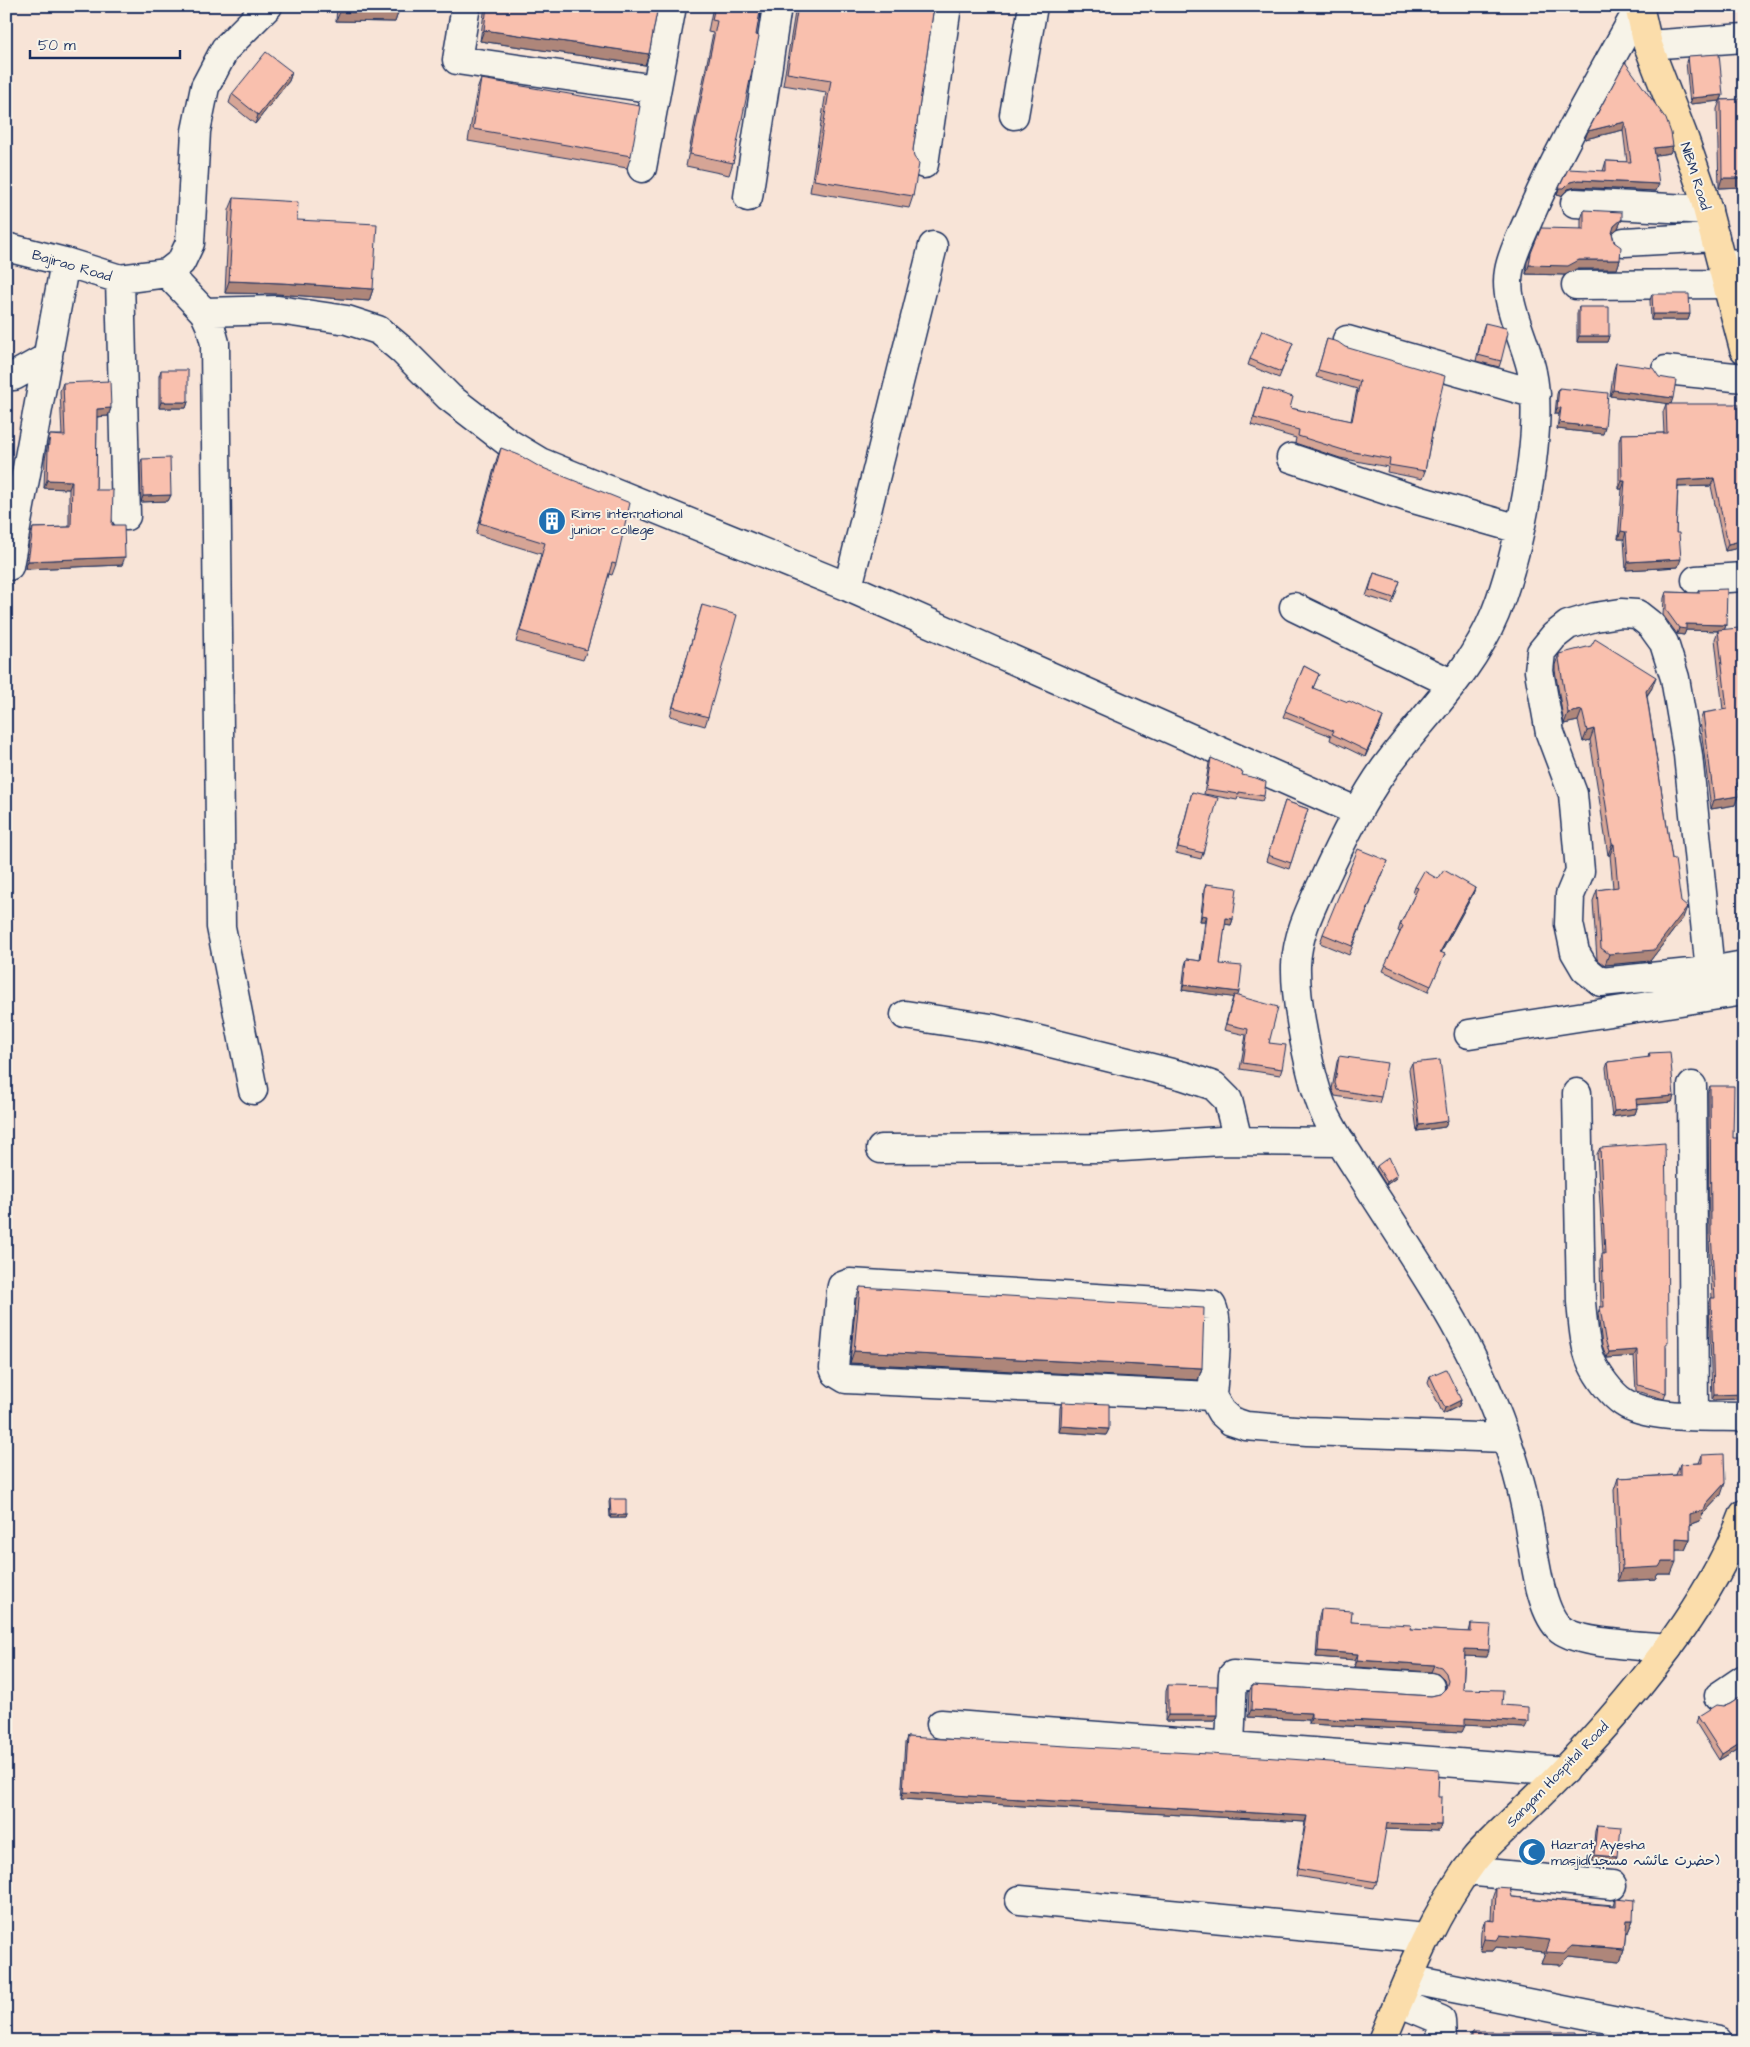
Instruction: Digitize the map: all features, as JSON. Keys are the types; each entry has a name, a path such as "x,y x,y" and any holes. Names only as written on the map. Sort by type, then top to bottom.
{"main road":[{"name":"NIBM Road","path":"1639,7 1648,46 1684,138 1715,237 1731,270 1742,340"},
{"name":"Sangam Hospital Road","path":"1382,2041 1426,1938 1453,1888 1476,1858 1564,1771 1607,1723 1668,1648 1707,1591 1741,1532"}],"street":[{"path":"253,1090 221,927 215,343 204,312 167,273 181,262 190,243 196,131 205,87 225,49 268,6"},
{"path":"466,6 457,60 656,89"},
{"path":"642,168 672,6"},
{"path":"748,197 778,6"},
{"path":"924,164 947,6"},
{"path":"1014,115 1033,6"},
{"path":"1639,7 1543,186 1510,264 1507,290 1532,370 1536,394 1530,471 1519,529 1497,609 1477,652 1384,769 1358,812 1307,917 1299,941 1296,963 1297,992 1317,1090 1324,1112 1451,1318 1489,1392 1518,1475 1540,1580 1553,1622 1563,1633 1583,1639 1668,1648"},
{"path":"1648,46 1744,38"},
{"path":"1575,203 1708,210"},
{"path":"1624,242 1715,237"},
{"path":"848,587 932,246"},
{"name":"Bajirao Road","path":"6,247 65,262 120,279 167,273"},
{"path":"9,566 65,262"},
{"path":"1576,285 1731,270"},
{"path":"120,279 126,516"},
{"path":"204,312 278,310 347,320 378,330 402,350 449,397 510,444 540,462 848,587 1358,812"},
{"path":"1348,340 1536,394"},
{"path":"6,376 14,376 48,357"},
{"path":"1666,370 1744,378"},
{"path":"1291,458 1407,498 1519,529"},
{"path":"1696,580 1744,577"},
{"path":"1294,607 1453,684"},
{"path":"1710,971 1688,755 1675,678 1664,643 1651,625 1637,614 1621,613 1595,617 1568,625 1554,636 1541,652 1539,671 1550,733 1573,794 1580,871 1570,895 1569,924 1575,952 1585,969 1601,982 1710,971 1744,965"},
{"path":"1469,1034 1744,991"},
{"path":"905,1015 991,1028 1184,1076 1214,1086 1228,1100 1238,1140"},
{"path":"1692,1086 1694,1415"},
{"path":"1577,1093 1581,1302 1584,1333 1592,1363 1607,1386 1623,1402 1644,1411 1744,1417"},
{"path":"881,1149 1106,1148 1238,1140 1341,1142"},
{"path":"1212,1396 846,1379 836,1373 834,1368 842,1286 850,1283 1211,1306 1215,1309 1217,1322 1212,1396 1221,1412 1231,1421 1246,1426 1307,1431 1506,1438"},
{"path":"1230,1745 1233,1675 1430,1687"},
{"path":"1719,1696 1744,1679"},
{"path":"941,1724 1564,1771"},
{"path":"1466,1871 1612,1885"},
{"path":"1020,1900 1426,1938"},
{"path":"1403,1991 1441,2020 1442,2041"},
{"path":"1403,1991 1718,2041"}],"building":[{"path":"340,6 398,6 398,13 340,12"},
{"path":"487,6 658,6 649,54 484,30"},
{"path":"715,6 761,6 756,35 759,36 733,163 690,154 717,21 712,20"},
{"path":"798,6 934,6 913,150 914,157 919,164 913,196 814,180 831,80 787,73"},
{"path":"266,52 292,72 258,115 232,94"},
{"path":"1719,54 1723,95 1692,98 1688,56"},
{"path":"1625,62 1666,119 1671,133 1673,146 1654,148 1659,184 1579,180 1570,182 1564,188 1559,188 1568,169 1606,171 1606,161 1631,162 1625,122 1588,131"},
{"path":"481,79 640,106 631,156 473,129"},
{"path":"1744,99 1744,178 1722,178 1721,100"},
{"path":"1744,182 1744,227 1741,227"},
{"path":"234,198 298,202 297,220 377,224 373,289 229,281"},
{"path":"1584,210 1622,212 1622,219 1614,226 1612,233 1614,242 1621,247 1620,260 1579,260 1568,266 1529,265 1531,253 1541,228 1584,229"},
{"path":"1652,294 1689,294 1690,314 1653,314"},
{"path":"1579,307 1609,307 1609,336 1579,336"},
{"path":"1485,323 1506,328 1508,333 1501,361 1478,355"},
{"path":"1262,330 1293,343 1281,372 1250,359"},
{"path":"1327,339 1338,342 1345,347 1445,376 1425,471 1389,465 1390,459 1343,450 1298,436 1299,430 1254,418 1263,388 1293,397 1290,408 1352,421 1360,381 1318,370"},
{"path":"1616,363 1653,368 1659,377 1676,380 1673,398 1613,390"},
{"path":"161,370 188,370 188,402 161,402"},
{"path":"110,381 111,408 97,409 96,490 113,490 112,525 124,525 125,557 28,561 33,528 71,527 72,481 47,480 50,435 65,436 63,383"},
{"path":"1559,388 1608,393 1605,428 1559,423 1561,408 1557,408"},
{"path":"1666,404 1738,404 1739,442 1744,442 1744,540 1728,544 1714,478 1678,480 1676,533 1679,533 1681,559 1628,562 1626,532 1621,531 1625,481 1622,481 1621,434 1667,433"},
{"path":"501,448 519,455 538,466 630,503 616,564 612,563 587,650 520,631 545,543 480,523"},
{"path":"170,458 171,495 143,496 142,459"},
{"path":"1374,573 1400,581 1394,598 1369,590"},
{"path":"1727,589 1726,625 1686,624 1686,629 1679,628 1666,610 1666,592 1699,593 1699,590"},
{"path":"702,605 737,615 708,717 673,707"},
{"path":"1739,628 1744,670 1744,781 1737,783 1738,796 1714,800 1703,713 1727,709 1718,630"},
{"path":"1595,639 1656,677 1646,691 1672,859 1675,859 1681,902 1687,907 1654,950 1609,954 1601,948 1597,890 1618,887 1614,844 1612,844 1594,729 1587,731 1582,710 1568,713 1559,659 1559,654 1591,646"},
{"path":"1304,666 1319,674 1313,688 1349,701 1383,717 1367,751 1332,734 1334,731 1285,711"},
{"path":"1211,758 1243,772 1242,775 1266,782 1264,796 1206,789"},
{"path":"1192,792 1218,798 1203,853 1178,847"},
{"path":"1285,801 1308,809 1291,863 1268,855"},
{"path":"1358,849 1388,861 1352,946 1323,934"},
{"path":"1444,870 1475,888 1440,952 1445,954 1431,986 1385,965 1403,926 1400,925 1418,888 1415,887 1424,871 1438,879"},
{"path":"1206,884 1237,888 1233,919 1226,918 1220,964 1242,966 1239,992 1184,985 1187,959 1201,961 1207,916 1202,915"},
{"path":"1234,995 1278,1007 1269,1043 1286,1045 1282,1069 1243,1063 1248,1029 1226,1024"},
{"path":"1670,1052 1674,1096 1636,1099 1637,1108 1614,1111 1608,1062 1650,1057 1649,1053"},
{"path":"1339,1056 1387,1063 1381,1097 1337,1090 1335,1083"},
{"path":"1440,1060 1448,1121 1419,1125 1412,1063"},
{"path":"1710,1086 1734,1086 1733,1138 1740,1138 1740,1246 1744,1246 1741,1353 1743,1353 1743,1394 1714,1395 1711,1298 1715,1298 1711,1233"},
{"path":"1665,1143 1668,1343 1666,1343 1666,1393 1638,1385 1637,1350 1609,1352 1600,1307 1604,1307 1602,1254 1605,1254 1600,1148"},
{"path":"1389,1157 1397,1175 1387,1182 1377,1166"},
{"path":"860,1287 1204,1308 1202,1368 854,1351"},
{"path":"1446,1369 1461,1400 1445,1408 1430,1376"},
{"path":"1062,1402 1109,1404 1109,1429 1061,1426"},
{"path":"1724,1454 1725,1483 1706,1504 1704,1510 1690,1514 1690,1539 1676,1538 1676,1562 1662,1562 1659,1567 1622,1569 1618,1478 1680,1475 1680,1464 1702,1463 1702,1455"},
{"path":"610,1499 626,1499 626,1515 611,1515"},
{"path":"1321,1609 1352,1611 1351,1622 1411,1625 1410,1629 1471,1632 1471,1624 1491,1625 1489,1650 1465,1649 1463,1689 1503,1690 1502,1705 1528,1707 1528,1722 1465,1718 1465,1726 1311,1718 1311,1713 1251,1710 1252,1685 1431,1696 1440,1694 1446,1688 1448,1681 1446,1673 1441,1667 1357,1660 1358,1654 1318,1651"},
{"path":"1168,1685 1217,1686 1217,1715 1168,1715"},
{"path":"1744,1694 1744,1740 1722,1754 1698,1717 1717,1705 1723,1706"},
{"path":"907,1737 1262,1757 1439,1770 1438,1797 1442,1797 1441,1825 1387,1823 1377,1882 1298,1869 1307,1816 903,1792"},
{"path":"1597,1825 1621,1827 1618,1857 1594,1855"},
{"path":"1496,1887 1510,1888 1512,1897 1616,1906 1616,1898 1634,1900 1633,1920 1627,1920 1624,1949 1573,1945 1564,1953 1546,1952 1550,1940 1500,1935 1497,1940 1484,1939 1485,1920 1495,1921"},
{"path":"1472,2032 1577,2032 1577,2041 1472,2041"},
{"path":"1669,2038 1687,2041 1669,2041"}],"place":[{"name":"Rims international junior college","path":"552,521"},
{"name":"Hazrat Ayesha masjid(حضرت عائشہ مسجد)","path":"1532,1852"}]}
